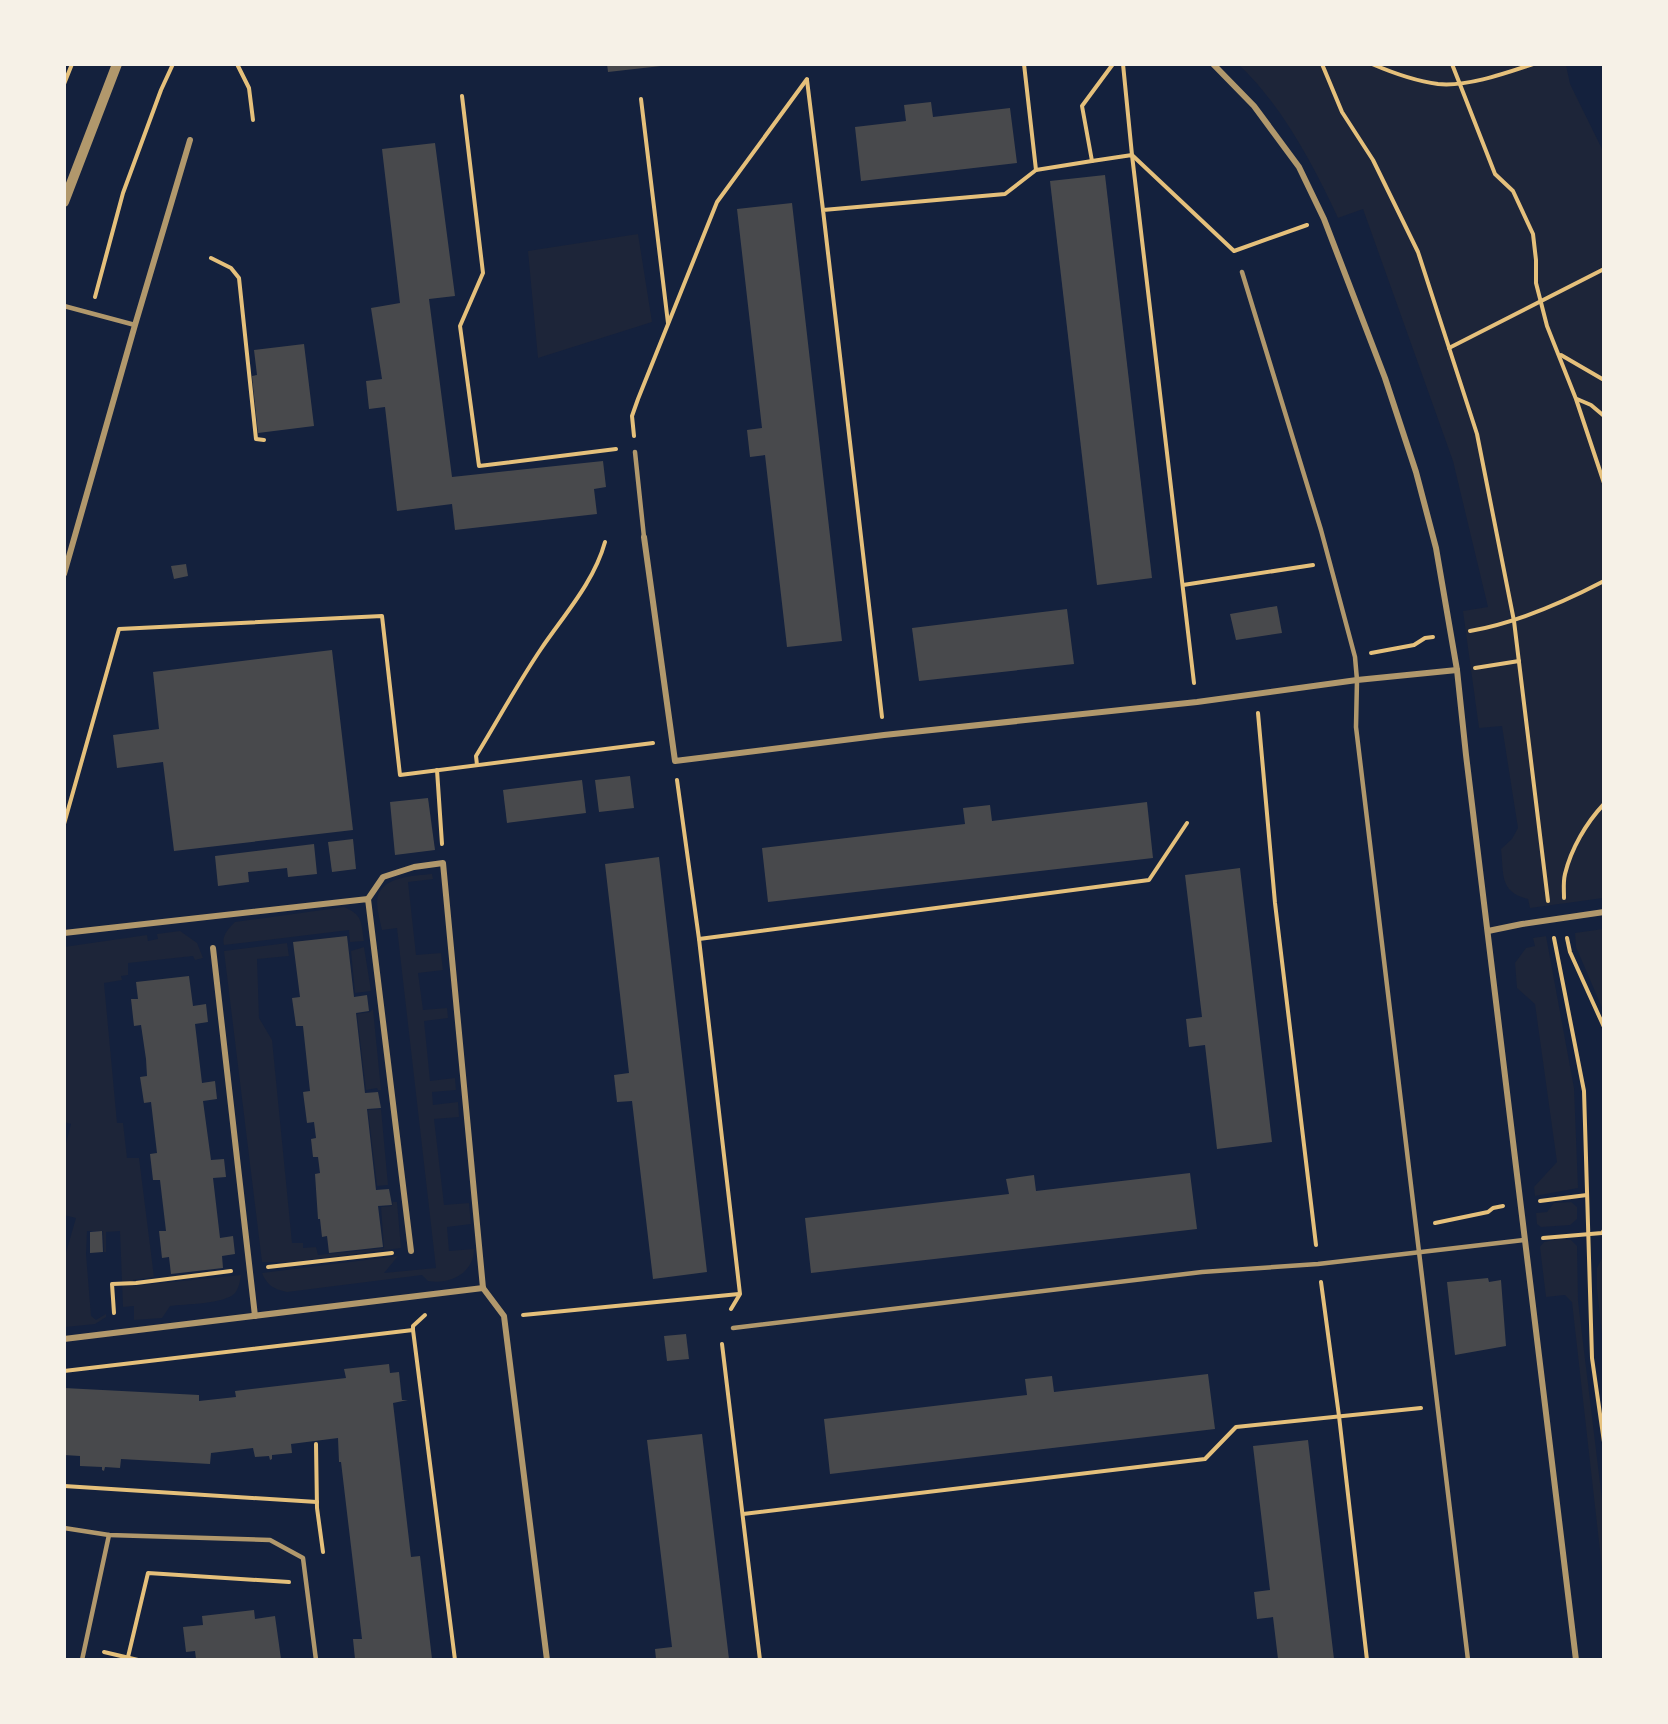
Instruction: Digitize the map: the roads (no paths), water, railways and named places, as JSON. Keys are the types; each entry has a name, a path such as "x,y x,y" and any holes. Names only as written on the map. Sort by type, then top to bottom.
{"street":[{"path":"64,202 117,64"},
{"path":"1213,64 1254,106 1292,159 1324,219 1385,378 1416,472 1436,548 1457,670 1576,1659"},
{"path":"64,574 190,140"},
{"path":"644,537 675,761 1457,670"},
{"path":"411,1251 368,899 383,877 414,867 443,863 483,1288 504,1316 547,1659"},
{"path":"64,933 368,899"},
{"path":"1488,931 1604,912"},
{"path":"213,948 255,1316"},
{"path":"64,1339 483,1288"}],"lane":[{"path":"1242,272 1330,563 1355,657 1356,727 1468,1659"},
{"path":"64,306 135,325"},
{"path":"634,449 644,537"},
{"path":"733,1328 1202,1272 1318,1264 1524,1240"},
{"path":"64,1528 109,1535 270,1540 303,1558 316,1659"},
{"path":"82,1659 109,1535"}]}
